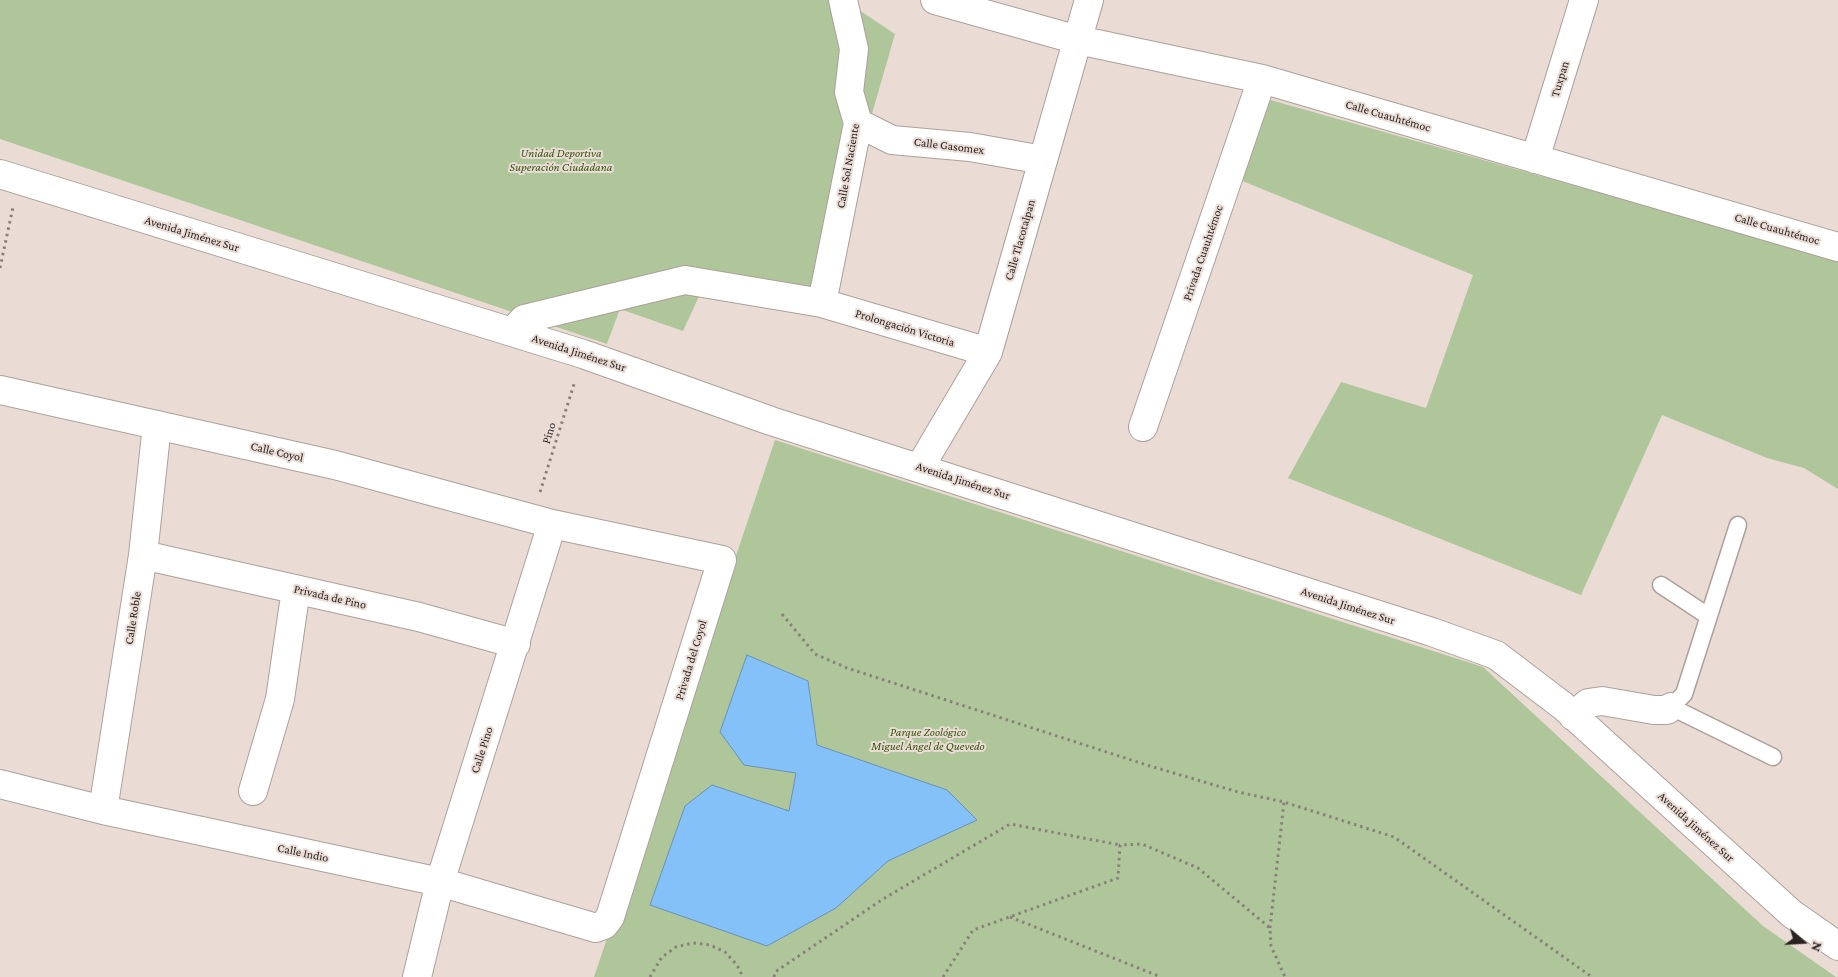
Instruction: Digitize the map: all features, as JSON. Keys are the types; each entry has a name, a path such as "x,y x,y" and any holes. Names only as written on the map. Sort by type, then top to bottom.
{"street":[{"name":"Calle Sol Naciente","path":"822,303 858,123 850,92 854,49 845,0"},
{"name":"Calle Cuauhtémoc","path":"935,0 1078,40 1262,79 1838,247"},
{"name":"Calle Tlacotalpan","path":"920,468 988,352 1089,0"},
{"name":"Tuxpan","path":"1535,159 1584,0"},
{"name":"Privada Cuauhtémoc","path":"1144,427 1262,79"},
{"name":"Calle Gasomex","path":"858,123 892,140 970,147 1043,160"},
{"name":"Avenida Jiménez Sur","path":"9,178 583,354 772,421 1496,655 1573,716 1792,914 1838,946"},
{"name":"Prolongación Victoria","path":"512,332 524,320 685,280 822,303 988,352"},
{"name":"Calle Coyol","path":"0,390 335,465 541,521"},
{"name":"Calle Roble","path":"103,810 144,555 157,425"},
{"name":"Calle Pino","path":"417,977 440,882 516,644 541,521"},
{"name":"Privada del Coyol","path":"541,521 722,560 610,917 604,925"},
{"name":"Privada de Pino","path":"144,555 419,617 516,644"},
{"path":"253,791 280,699 296,589"},
{"path":"1573,716 1588,703 1602,701 1654,710 1667,710 1671,707"},
{"name":"Calle Indio","path":"0,784 103,810 440,882 596,928 604,925"}],"lane":[{"path":"1738,525 1684,694 1671,707 1773,757"},
{"path":"1661,585 1708,616"}],"path":[{"path":"0,268 9,178"},
{"name":"Pino","path":"541,521 583,354"},
{"path":"782,614 814,654 846,668 1150,766 1238,792 1284,802 1394,837 1592,977"},
{"path":"1284,802 1270,928 1271,946 1285,977"},
{"path":"774,977 775,972 883,899 1010,824 1120,845 1142,844 1198,868 1270,928"},
{"path":"943,977 973,930 1118,878 1120,845"},
{"path":"1010,917 1161,977"},
{"path":"650,977 662,957 676,947 693,943 710,945 725,952 737,965 743,977"}],"green space":[{"name":"Unidad Deportiva Superación Ciudadana","path":"0,0 847,0 847,2 895,34 815,311 701,292 683,331 620,309 607,344 0,139"},
{"path":"1267,99 1838,260 1838,489 1804,468 1767,458 1662,415 1581,595 1288,478 1341,382 1426,408 1473,275 1240,180"},
{"name":"Parque Zoológico Miguel Ángel de Quevedo","path":"775,440 1483,667 1763,926 1836,977 594,977"}],"water":[{"path":"747,655 808,681 817,745 947,790 977,820 888,861 836,908 767,946 650,905 685,806 712,785 789,811 796,773 744,765 720,732"}]}
